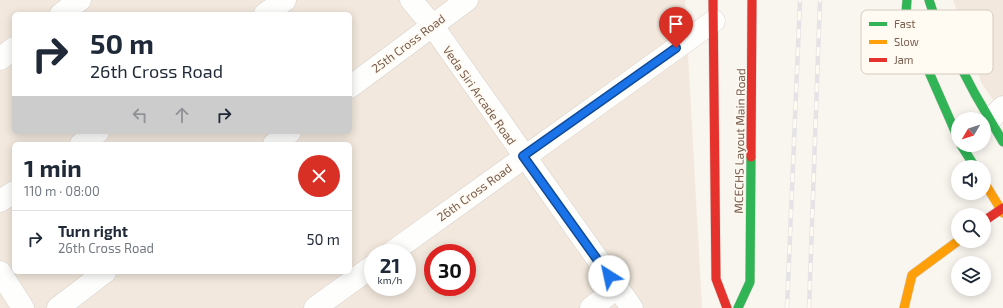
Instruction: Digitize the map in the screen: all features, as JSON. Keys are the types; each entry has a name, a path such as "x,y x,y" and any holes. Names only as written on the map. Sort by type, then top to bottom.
{"main road":[{"name":"MCECHS Layout Main Road","path":"738,308 750,282 752,0"},
{"name":"MCECHS Layout Main Road","path":"714,10 716,279 728,308"},
{"path":"930,74 951,122"},
{"path":"969,74 995,114 1003,142"},
{"path":"991,193 1002,210 991,217"},
{"path":"904,308 912,275 951,246"}],"street":[{"path":"64,12 80,0"},
{"path":"269,12 285,0"},
{"name":"Veda Siri Arcade Road","path":"411,0 432,25 523,156 632,308"},
{"name":"25th Cross Road","path":"352,85 466,0"},
{"path":"907,7 933,4"},
{"name":"26th Cross Road","path":"403,244 523,156 714,10"},
{"path":"0,59 12,50"},
{"path":"84,142 95,134"},
{"path":"277,142 287,134"},
{"path":"0,202 12,193"},
{"path":"0,272 23,308"},
{"path":"315,308 364,273"},
{"path":"58,308 102,274"},
{"path":"591,308 618,288"}],"shaded area":[{"path":"0,0 685,0 702,308 0,308"},
{"path":"953,0 1003,0 1003,115 981,82 978,74 993,74 993,10 956,10"}],"railway":[{"path":"787,308 800,0"},
{"path":"809,308 820,0"}],"traffic: fast":[{"path":"906,10 907,0"},
{"path":"929,0 932,10"},
{"path":"930,74 951,122"},
{"path":"964,74 1003,142"},
{"path":"965,152 971,160"},
{"path":"738,308 750,282 751,157"}],"traffic: slow":[{"path":"991,193 1003,213"},
{"path":"904,308 912,275 951,246"}],"traffic: jam":[{"path":"713,0 716,279 727,308"},
{"path":"751,157 752,0"},
{"path":"991,216 1003,208"}],"route":[{"path":"609,276 523,156 676,48"}]}
